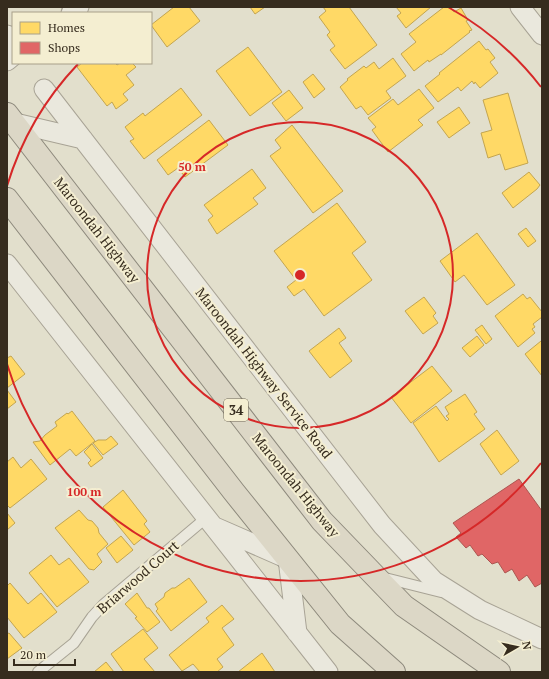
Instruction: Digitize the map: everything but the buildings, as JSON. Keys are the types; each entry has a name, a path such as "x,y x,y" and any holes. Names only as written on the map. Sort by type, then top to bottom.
{"highway":[{"name":"Maroondah Highway","path":"11,118 322,521 404,606 499,672"},
{"path":"7,199 229,486 340,624 394,672"}],"street":[{"path":"520,7 542,36"},
{"name":"Maroondah Highway Service Road","path":"44,89 382,525 434,581 480,610 542,639"},
{"path":"11,118 83,139"},
{"path":"7,264 328,672"},
{"path":"209,522 288,559 297,633"}],"lane":[{"name":"Briarwood Court","path":"38,672 74,643 92,617 104,604 209,522"},
{"name":"Maroondah Highway Service Road","path":"373,575 456,596"}]}
